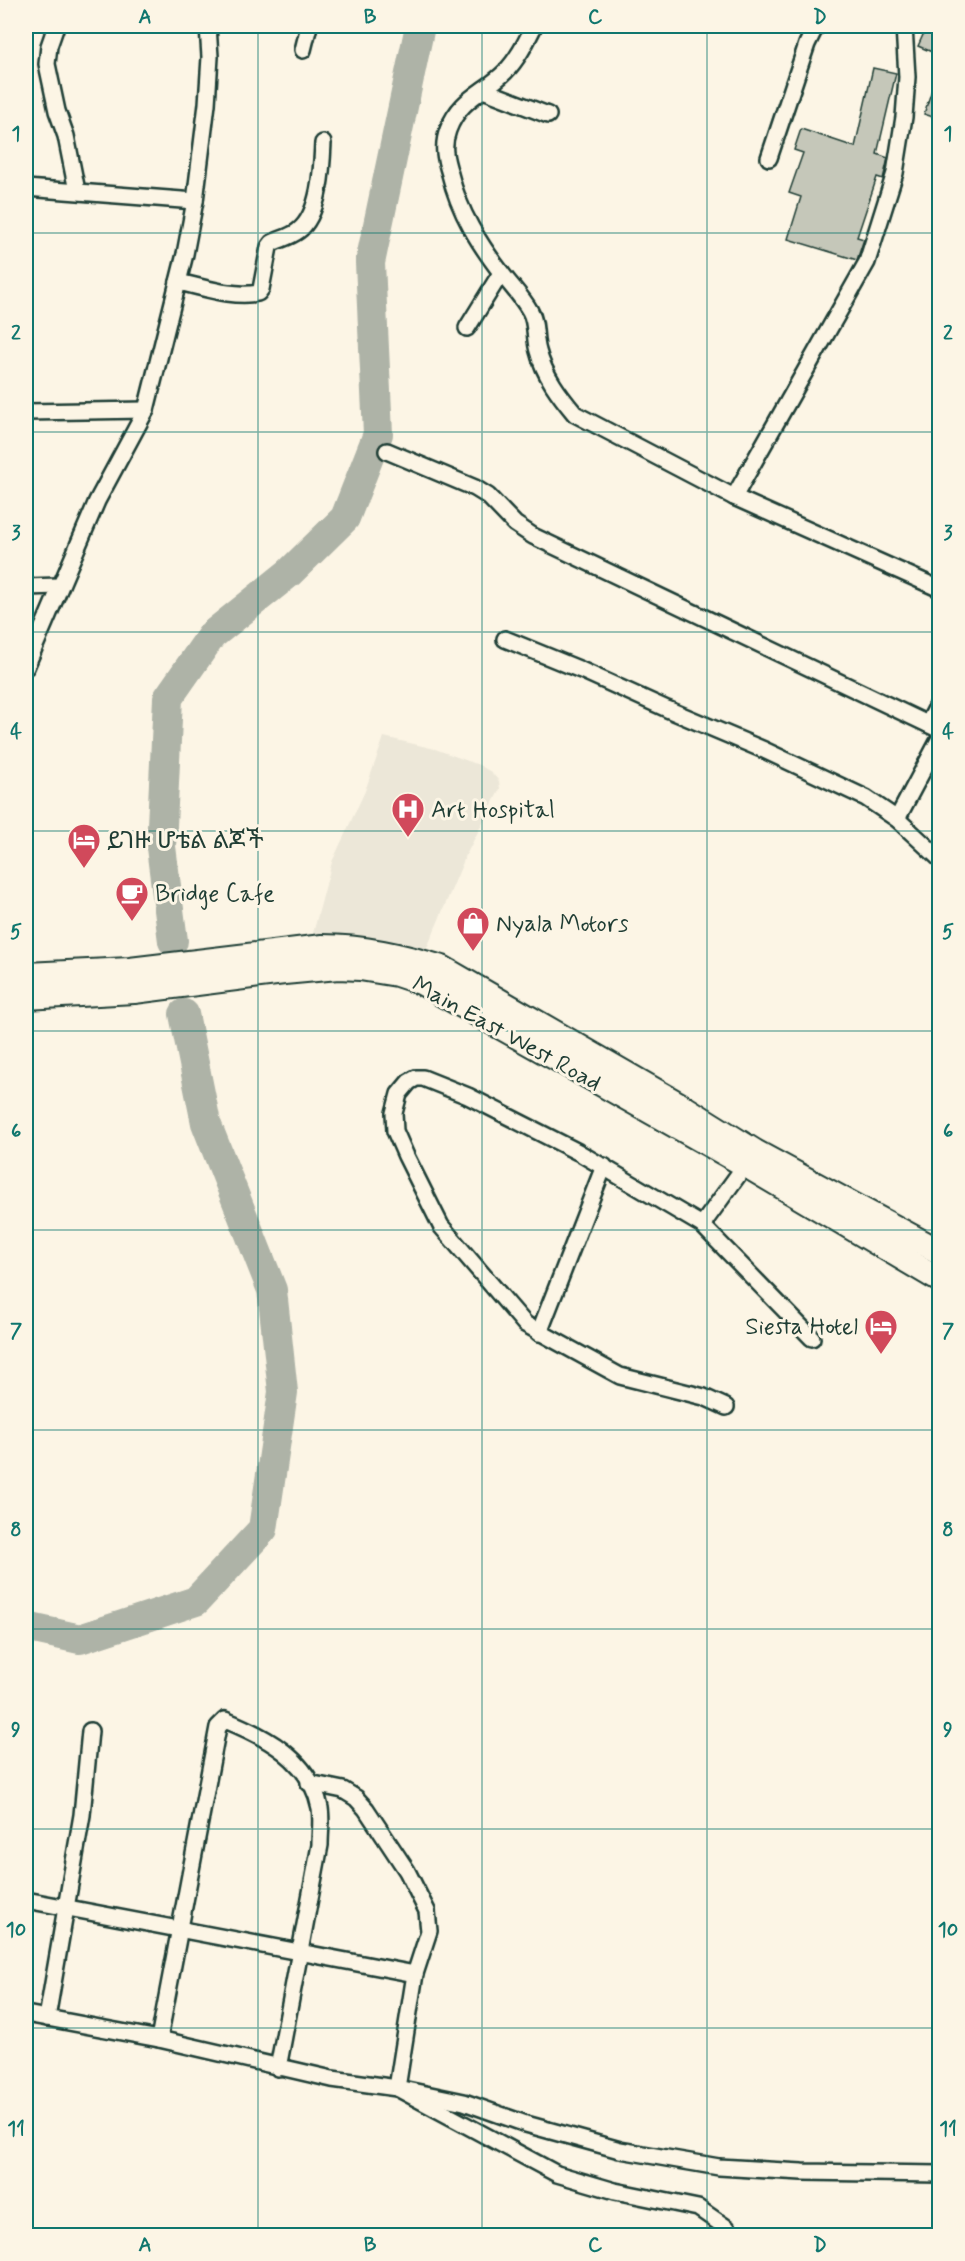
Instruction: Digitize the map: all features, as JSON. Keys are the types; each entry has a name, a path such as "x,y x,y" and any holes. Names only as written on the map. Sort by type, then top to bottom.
{"main road":[{"name":"Main East West Road","path":"35,985 132,981 283,962 322,947 352,947 399,955 442,968 456,988 851,1216 939,1280"},
{"name":"Main East West Road","path":"851,1216 939,1252"}],"street":[{"path":"56,26 49,46 47,64 57,111 66,136 77,191"},
{"path":"26,668 97,501 146,410 185,254 195,201 207,105 210,57 208,26"},
{"path":"303,50 309,26"},
{"path":"534,26 522,51 506,71 467,100 449,127 444,142 445,157 454,193 466,220 501,273 532,313 537,351 548,376 561,397 575,414 734,497 939,589"},
{"path":"769,158 807,44 816,26"},
{"path":"734,497 867,262 895,173 904,117 907,77 904,26"},
{"path":"483,90 548,115"},
{"path":"178,282 233,293 249,295 258,293 261,289 269,247 272,243 301,229 313,207 322,174 323,142"},
{"path":"26,188 195,201"},
{"path":"467,328 501,273"},
{"path":"26,412 146,410"},
{"path":"387,451 475,488 488,496 515,524 533,536 934,727 939,701"},
{"path":"26,587 59,586"},
{"path":"505,639 764,750 866,798 897,819 939,859"},
{"path":"897,819 939,738"},
{"path":"726,1407 704,1397 620,1376 525,1324 441,1226 406,1156 395,1131 394,1113 399,1094 409,1082 423,1078 468,1096 604,1167 702,1225 812,1338"},
{"path":"702,1225 751,1158"},
{"path":"539,1333 604,1167"},
{"path":"159,2039 178,1928 220,1722 225,1720 269,1740 297,1763 317,1796 320,1810 320,1845 278,2068"},
{"path":"47,2018 82,1815 90,1731"},
{"path":"309,1783 343,1790 356,1798 366,1809 419,1893 427,1911 429,1931 415,1974 397,2088"},
{"path":"26,1900 415,1974"},
{"path":"26,2014 159,2039 332,2079 397,2088 464,2102 526,2124 620,2151 720,2167 802,2172 939,2174"},
{"path":"397,2088 557,2174 615,2191 698,2208 727,2228 732,2235"}],"shaded area":[{"name":"Art Hospital","path":"384,737 435,749 479,765 491,772 499,781 500,789 466,855 424,955 311,941 332,862 365,791"}],"building":[{"path":"927,26 939,26 939,55 918,46"},
{"path":"873,68 896,73 877,154 888,158 883,179 877,177 857,237 864,239 857,260 788,239 801,197 789,193 803,153 794,150 801,129 855,147"},
{"path":"937,74 939,74 939,119 924,114"}],"waterway":[{"path":"173,941 161,847 168,698 212,635 289,573 345,518 378,434 370,263 420,26"},
{"path":"26,1627 80,1639 196,1601 263,1529 283,1392 272,1290 206,1123 184,1014"}],"place":[{"name":"Art Hospital","path":"408,838"},
{"name":"ይገዙ ሆቴል ልጆች","path":"84,869"},
{"name":"Bridge Cafe","path":"132,922"},
{"name":"Nyala Motors","path":"473,952"},
{"name":"Siesta Hotel","path":"881,1355"}]}
